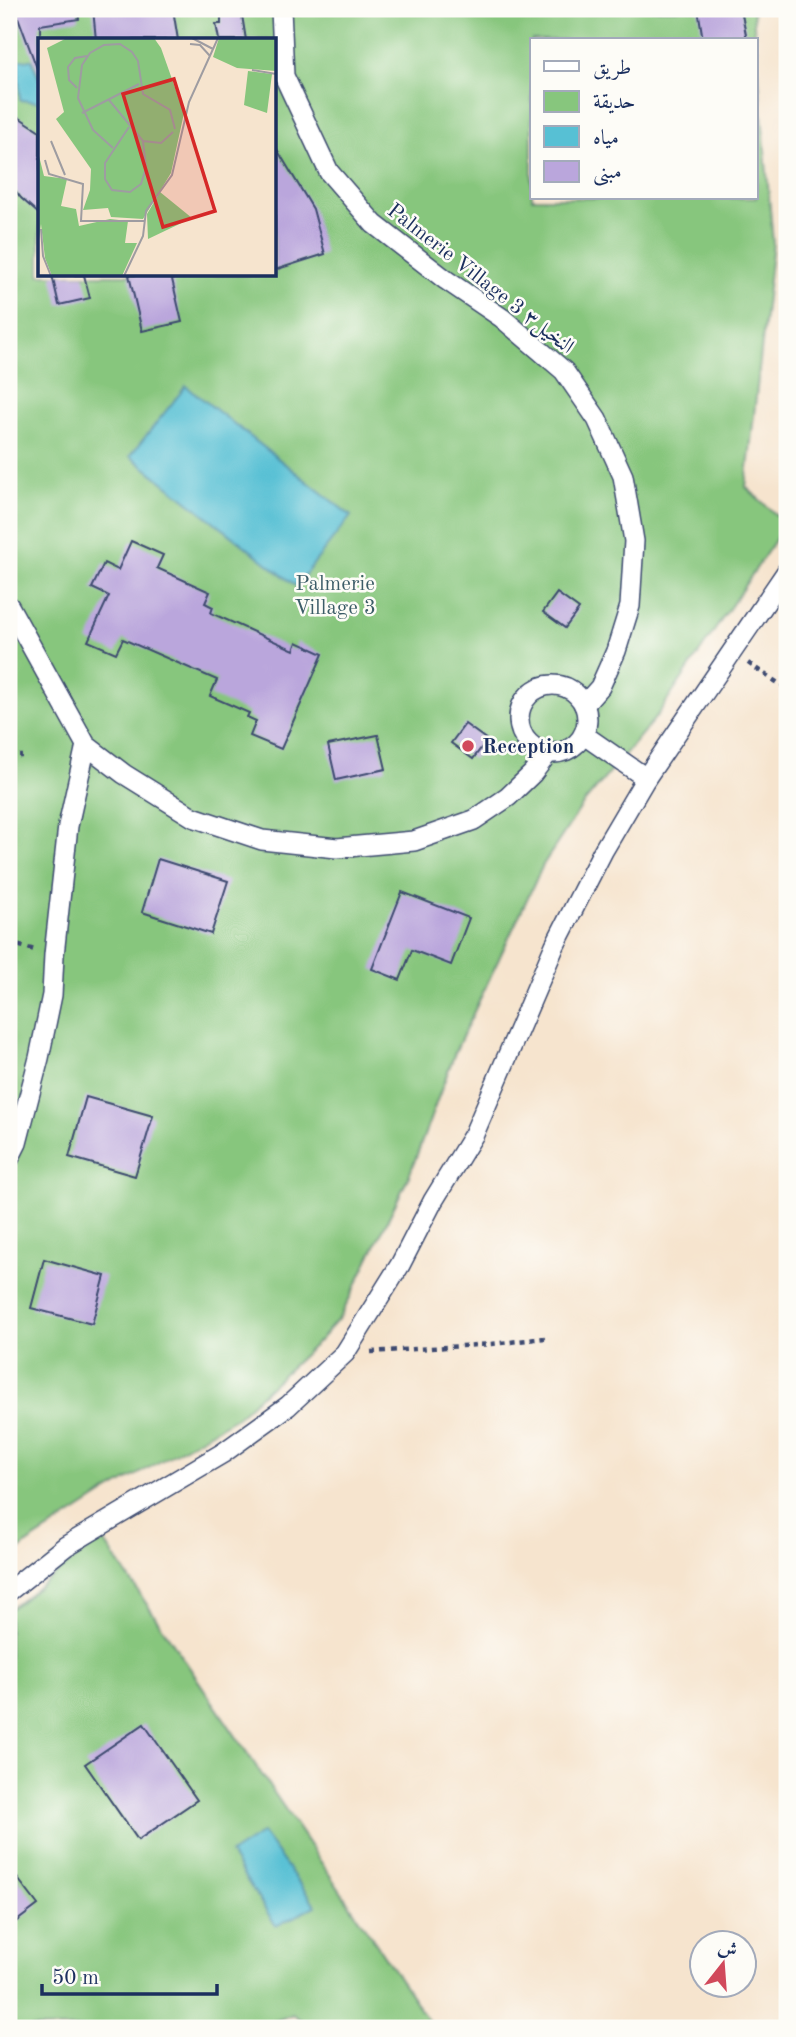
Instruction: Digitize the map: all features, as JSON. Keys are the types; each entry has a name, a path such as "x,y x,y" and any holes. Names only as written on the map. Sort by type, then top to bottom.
{"street":[{"name":"Palmerie Village 3 النخيل٣","path":"281,9 284,76 330,172 374,224 446,280 502,318 564,371 597,419 623,475 634,541 630,606 617,651 600,687 584,705"},
{"path":"9,1591 66,1546 223,1453 288,1406 345,1353 400,1265 433,1201 474,1134 555,946 603,851 646,778 787,571"},
{"path":"9,606 86,745 124,774 193,817 261,840 337,848 414,841 474,820 508,797 533,773 548,753"},
{"path":"550,685 564,687 576,694 584,705 587,720 584,735 575,746 562,752 548,753 535,748 525,738 519,725 520,711 526,698 536,689 550,685"},
{"path":"584,735 646,778"},
{"path":"9,1159 17,1143 52,995 68,826 86,745"}],"path":[{"path":"733,653 787,689"},
{"path":"9,756 22,756"},
{"path":"345,1353 545,1338"}],"green space":[{"name":"Palmerie Village 3","path":"9,9 753,9 755,38 530,38 530,200 758,200 758,69 773,243 746,487 786,524 657,716 583,804 543,865 456,1050 409,1176 341,1316 320,1340 237,1417 107,1492 9,1558"},
{"path":"102,1538 433,2028 311,2028 293,2014 258,2028 9,2028 9,1610"}],"water":[{"path":"18,60 32,60 38,76 38,102 20,100"},
{"path":"186,386 351,516 296,586 130,456"},
{"path":"262,1833 316,1906 276,1926 230,1854"}],"building":[{"path":"15,9 78,9 79,19 40,25 38,71"},
{"path":"93,9 173,9 178,38 96,38"},
{"path":"221,9 241,9 246,38 219,38 216,24 221,24"},
{"path":"698,9 741,9 747,38 703,38"},
{"path":"9,111 38,130 38,213 21,198 9,182"},
{"path":"276,148 313,209 325,254 276,270"},
{"path":"52,276 84,276 90,298 59,305"},
{"path":"129,276 171,276 182,322 142,331"},
{"path":"131,541 163,555 157,568 210,592 205,603 213,607 211,613 294,650 297,642 323,654 281,749 250,736 256,721 247,717 249,713 210,696 217,680 123,639 116,653 88,641 109,596 92,588 104,563 118,570"},
{"path":"557,593 579,609 565,628 543,612"},
{"path":"465,724 487,740 473,759 451,743"},
{"path":"378,735 386,769 336,780 328,745"},
{"path":"158,859 228,881 211,934 142,912"},
{"path":"402,892 469,918 451,965 412,950 400,980 372,969"},
{"path":"86,1097 153,1116 135,1176 69,1157"},
{"path":"44,1259 105,1276 92,1324 31,1308"},
{"path":"144,1724 197,1800 138,1840 85,1764"},
{"path":"9,1867 38,1905 9,1927"}],"place":[{"name":"Reception","path":"468,746"}]}
